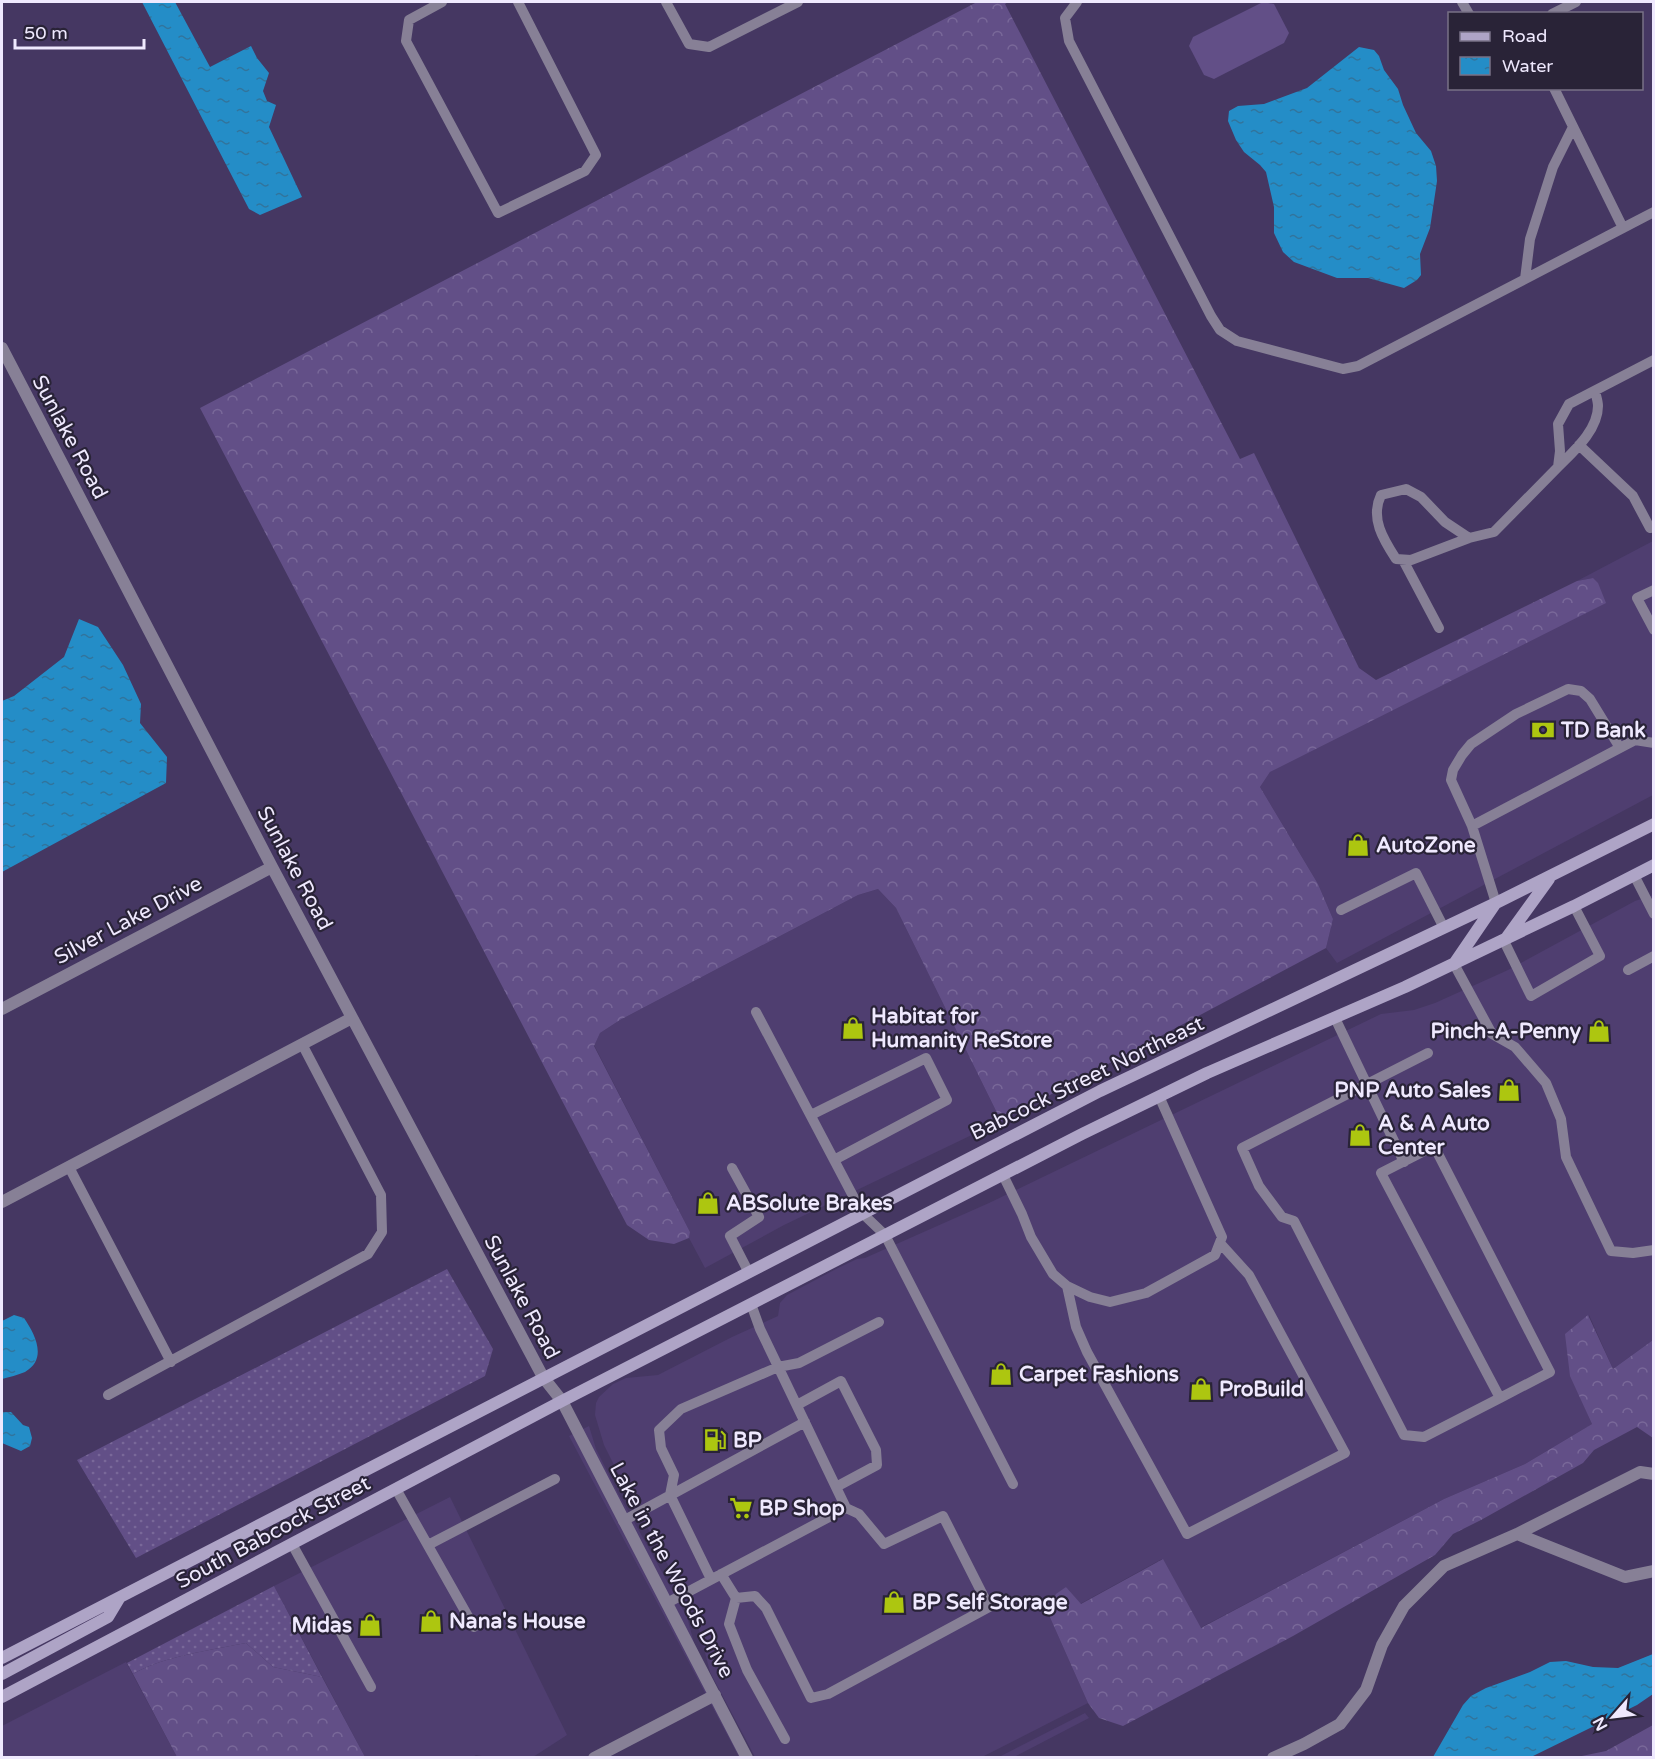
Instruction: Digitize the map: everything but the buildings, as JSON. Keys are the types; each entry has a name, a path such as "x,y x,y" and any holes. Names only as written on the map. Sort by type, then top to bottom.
{"main road":[{"name":"Babcock Street Northeast","path":"543,1377 1100,1091 1496,903 1653,824"},
{"path":"562,1401 1160,1096 1504,941 1653,865"},
{"path":"1504,941 1552,875"},
{"path":"1454,964 1496,903"},
{"name":"South Babcock Street","path":"2,1658 543,1377"},
{"name":"South Babcock Street","path":"2,1697 562,1401"},
{"path":"2,1674 108,1617 120,1596"}],"street":[{"name":"Sunlake Road","path":"2,348 352,1018 543,1377 562,1401"},
{"name":"Silver Lake Drive","path":"2,1009 272,867"},
{"path":"2,1202 352,1018"},
{"name":"Lake in the Woods Drive","path":"562,1401 747,1758"},
{"path":"1273,1758 1340,1724 1366,1690 1382,1645 1404,1606 1444,1566 1516,1534 1640,1472 1653,1474"},
{"path":"1516,1534 1625,1577 1653,1573"},
{"path":"594,1758 715,1695"}],"lane":[{"path":"442,2 409,20 406,40 498,213 585,171 597,155 518,2"},
{"path":"666,2 689,44 709,47 798,2"},
{"path":"1077,2 1065,18 1069,41 1211,316 1220,330 1237,341 1343,369 1358,366 1653,212"},
{"path":"1556,12 1576,2"},
{"path":"1555,90 1623,228"},
{"path":"1525,279 1530,239 1553,167 1573,127"},
{"path":"1558,467 1560,451 1558,424 1569,404 1653,360"},
{"path":"1469,538 1445,522 1421,497 1406,489 1382,495 1377,505 1377,521 1396,559 1411,560 1469,538 1494,532 1579,445 1593,427 1598,407 1595,391"},
{"path":"1579,445 1633,496 1650,528"},
{"path":"1403,560 1439,628"},
{"path":"1653,590 1637,598 1653,630"},
{"path":"1496,903 1472,826 1451,780 1453,770 1462,755 1471,744 1524,709 1568,689 1581,691 1590,699 1620,748"},
{"path":"1472,826 1635,740 1653,743"},
{"path":"1341,910 1416,873 1444,928"},
{"path":"1634,875 1653,914"},
{"path":"1504,941 1531,996 1600,956 1574,906"},
{"path":"1628,970 1653,956"},
{"path":"1454,964 1492,1034 1515,1047 1546,1083 1561,1119 1566,1157 1611,1251 1633,1253 1653,1250"},
{"path":"756,1012 862,1213 885,1235 1013,1484"},
{"path":"1335,1018 1404,1162"},
{"path":"108,1395 368,1254 382,1232 381,1196 302,1044"},
{"path":"1428,1053 1242,1148 1258,1186 1282,1217 1294,1221 1404,1435 1424,1437 1500,1398 1550,1372 1434,1146 1381,1173 1500,1398"},
{"path":"811,1115 926,1058 947,1100 834,1160"},
{"path":"1003,1175 1041,1256 1053,1274 1066,1286 1090,1297 1110,1302 1146,1293 1215,1255 1222,1237 1160,1096"},
{"path":"69,1167 171,1362"},
{"path":"732,1168 759,1217 730,1236 748,1271"},
{"path":"1066,1286 1076,1327 1087,1352 1187,1533 1345,1453 1249,1275 1220,1243"},
{"path":"736,1598 755,1596 766,1608 811,1698 828,1694 989,1607 943,1516 884,1544 859,1514 846,1508 760,1329 751,1304"},
{"path":"736,1598 716,1577 670,1495 674,1475 660,1448 659,1430 681,1409 778,1367 799,1363 879,1322"},
{"path":"797,1405 841,1382 876,1450 877,1465 836,1487"},
{"path":"623,1521 805,1422"},
{"path":"428,1545 555,1479"},
{"path":"396,1489 474,1627"},
{"path":"667,1603 846,1508"},
{"path":"292,1544 371,1687"},
{"path":"736,1598 729,1624 747,1670 785,1739"}],"shaded area":[{"path":"1653,541 1653,795 1337,963 1326,948 1333,919 1318,884 1260,787 1270,772 1593,578 1577,581"},
{"path":"878,889 896,908 1001,1121 784,1225 705,1268 689,1238 690,1232 594,1045 600,1033 620,1020 858,895"},
{"path":"1653,895 1653,1340 1613,1369 1589,1315 1571,1376 1592,1424 1525,1464 1444,1499 1200,1628 1162,1559 1080,1604 1066,1587 1048,1613 1088,1703 982,1757 755,1757 710,1672 695,1614 604,1445 595,1415 599,1397 613,1384 626,1378 658,1375 778,1316 780,1303 787,1295 838,1268 989,1203 1381,1014 1414,1010 1435,1003 1508,970 1635,901"},
{"path":"589,1426 596,1449 618,1493 687,1617 703,1676 745,1757 739,1757 569,1436"},
{"path":"450,1497 567,1735 533,1757 476,1755 471,1758 365,1757 274,1586"},
{"path":"126,1662 177,1757 2,1758 2,1726"},
{"path":"1085,1713 1089,1718 1014,1757 999,1757"}],"green space":[{"path":"977,2 1008,2 1005,4 1240,459 1254,453 1359,668 1376,680 1577,581 1593,578 1598,583 1606,603 1270,772 1260,787 1318,884 1333,919 1326,948 1001,1121 896,908 878,889 858,895 620,1020 600,1033 594,1046 690,1232 689,1238 674,1244 649,1240 627,1225 200,408"},
{"path":"1263,2 1274,4 1289,33 1284,43 1214,79 1204,75 1189,46 1193,37"},
{"path":"447,1269 493,1349 485,1376 136,1558 77,1460"},
{"path":"1588,1315 1613,1369 1653,1340 1653,1438 1637,1427 1594,1450 1583,1463 1453,1534 1435,1555 1293,1636 1123,1726 1099,1718 1088,1703 1048,1613 1056,1594 1066,1587 1081,1604 1163,1559 1201,1628 1444,1499 1525,1464 1592,1424 1570,1376 1565,1334"},
{"path":"274,1586 322,1677 273,1667 246,1643 173,1658 133,1674 127,1663"},
{"path":"246,1643 273,1667 322,1677 365,1757 177,1757 133,1674 173,1658"},
{"path":"1653,1725 1653,1757 1577,1757 1606,1751"}],"water":[{"path":"142,2 175,2 210,67 251,46 269,73 263,91 267,101 276,105 269,127 302,197 260,215 249,209"},
{"path":"1359,47 1374,50 1379,56 1384,70 1398,89 1416,133 1431,151 1436,166 1437,181 1430,228 1420,254 1421,275 1404,288 1368,278 1337,278 1294,262 1283,252 1274,233 1274,207 1266,172 1244,152 1228,121 1229,111 1238,106 1264,104 1307,88"},
{"path":"79,619 98,627 123,665 141,704 140,723 167,757 166,783 2,872 2,701 14,696 64,657"},
{"path":"14,1315 24,1318 28,1324 38,1353 32,1367 25,1372 2,1379 2,1321"},
{"path":"2,1412 11,1412 23,1425 29,1427 32,1438 30,1446 21,1451 2,1443"},
{"path":"1653,1654 1653,1694 1637,1705 1531,1757 1433,1757 1463,1705 1471,1696 1486,1688 1550,1662 1566,1661 1593,1667 1618,1668"}],"place":[{"name":"TD Bank","path":"1543,730"},
{"name":"AutoZone","path":"1358,845"},
{"name":"Habitat for Humanity ReStore","path":"853,1028"},
{"name":"Pinch-A-Penny","path":"1599,1031"},
{"name":"PNP Auto Sales","path":"1509,1090"},
{"name":"A & A Auto Center","path":"1360,1135"},
{"name":"ABSolute Brakes","path":"708,1203"},
{"name":"Carpet Fashions","path":"1001,1374"},
{"name":"ProBuild","path":"1201,1389"},
{"name":"BP","path":"715,1440"},
{"name":"BP Shop","path":"741,1508"},
{"name":"BP Self Storage","path":"894,1602"},
{"name":"Nana's House","path":"431,1621"},
{"name":"Midas","path":"370,1625"}]}
